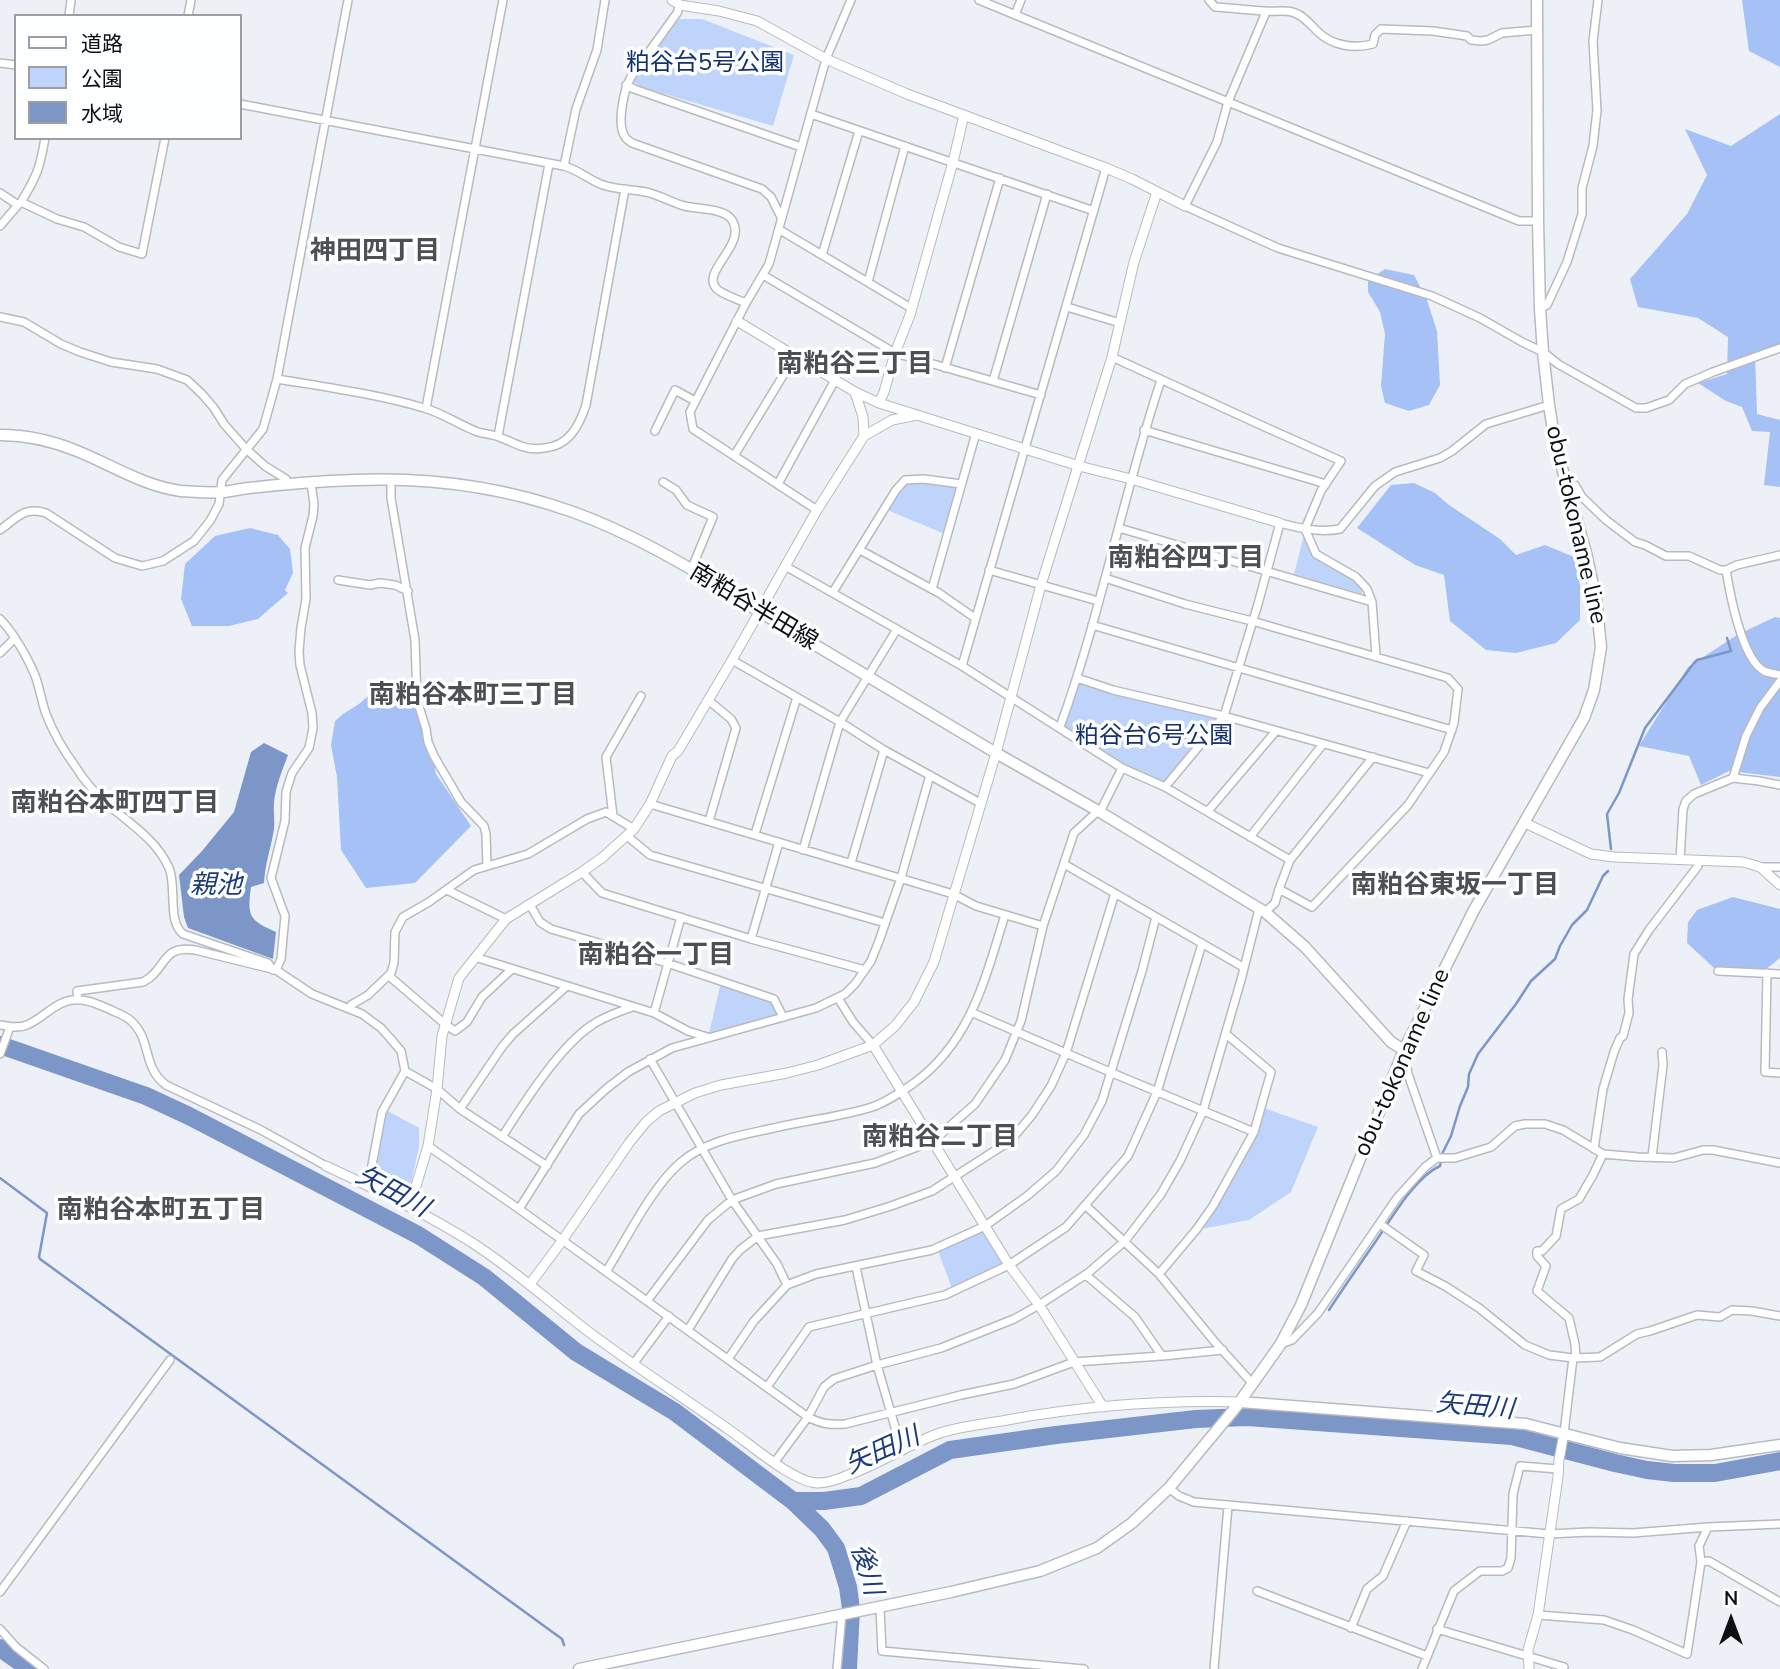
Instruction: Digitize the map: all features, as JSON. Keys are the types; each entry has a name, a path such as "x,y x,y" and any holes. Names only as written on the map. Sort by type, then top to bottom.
{"main road":[{"name":"obu-tokoname line","path":"579,1669 880,1608 1040,1571 1097,1548 1132,1523 1169,1488 1238,1404 1280,1345 1301,1305 1404,1050 1474,909 1584,718 1594,690 1601,647 1596,599 1555,443 1543,352 1538,221 1537,0"},
{"name":"南粕谷半田線","path":"0,435 59,444 162,488 221,492 311,483 391,479 438,481 546,503 621,531 728,591 1262,911 1305,947 1391,1042 1404,1050"},
{"path":"1238,1404 1526,1424 1620,1448 1672,1456 1711,1455 1780,1445"}],"street":[{"path":"0,530 22,513 32,510 46,513 115,558 142,566 163,561 194,541 204,531 219,504 222,480 263,429 277,379 348,0"},
{"path":"426,408 503,0"},
{"path":"564,166 576,109 597,50 605,0"},
{"path":"817,510 693,429 690,412 769,264 827,59 851,0"},
{"path":"979,0 1519,221 1538,221"},
{"path":"1015,15 1021,0"},
{"path":"1209,0 1215,7 1292,12 1304,18 1321,35 1346,46 1373,44 1375,35 1381,29 1433,31 1481,41 1502,33 1537,30"},
{"path":"1540,309 1547,305 1567,262 1582,214 1582,188 1593,146 1597,110 1592,41 1598,0"},
{"path":"781,218 771,197 762,189 632,144 626,139 622,125 626,85 677,13 676,2 757,22 827,59 907,94 1106,168 1278,248 1432,296 1543,352 1558,365 1636,408 1646,408 1669,400 1685,384 1780,348"},
{"path":"1185,206 1217,142 1228,102 1266,12"},
{"path":"626,85 801,147"},
{"path":"242,104 564,166 576,169 602,184 648,192 683,206 711,210 728,216 735,227 733,245 714,274 713,282 717,289 747,303"},
{"path":"811,114 1094,211"},
{"path":"879,403 911,307 964,115"},
{"path":"822,255 859,131"},
{"path":"0,226 38,174 46,140"},
{"path":"0,193 57,219 84,227 119,247 142,254 165,140"},
{"path":"868,282 905,146"},
{"path":"498,436 549,164"},
{"path":"962,666 1106,168"},
{"path":"945,368 1000,178"},
{"path":"277,379 426,408 478,432 498,436 516,446 547,448 566,439 579,425 586,405 625,190"},
{"path":"530,1284 629,1143 659,1111 676,1101 720,1084 787,1073 873,1045 895,1026 914,1002 934,962 996,753 1041,585 1112,357 1134,262 1157,192"},
{"path":"993,382 1047,194"},
{"path":"780,230 911,307"},
{"path":"762,275 895,353 1041,395"},
{"path":"1066,307 1120,323"},
{"path":"0,317 24,322 79,352 111,362 157,369 187,380 214,408 246,449 265,466 286,479 288,485"},
{"path":"737,321 855,392 879,403 1079,466 1304,529 1340,529 1375,486 1395,472 1436,460 1452,452 1486,424 1549,405"},
{"path":"734,456 795,356"},
{"path":"1112,357 1341,461 1321,491 1304,529 1316,554 1356,577 1367,589 1372,602 1376,656"},
{"path":"778,484 835,380"},
{"path":"1060,727 1077,678 1144,430 1161,380"},
{"path":"654,430 675,390 695,401"},
{"path":"855,392 863,417 864,436"},
{"path":"410,1206 428,1146 442,1036 459,978 506,919 582,872 630,832 650,804 672,756 678,751 733,660 817,510 864,436 892,420 917,415"},
{"path":"1144,430 1326,484"},
{"path":"932,590 976,433"},
{"path":"391,479 391,498 408,591 416,657 417,700 434,756 461,802 484,826 487,866"},
{"path":"833,592 896,490 905,480 924,479 961,484"},
{"path":"663,482 676,490 687,505 713,517 691,570"},
{"path":"275,970 281,959 285,916 271,878 285,821 286,792 292,773 309,748 313,728 299,651 306,599 305,548 314,504 311,483"},
{"path":"1567,486 1576,485 1582,498 1634,542 1666,556 1689,556 1726,570 1780,555"},
{"path":"1165,787 1224,716 1280,523"},
{"path":"1119,528 1372,602"},
{"path":"860,550 932,590 975,618"},
{"path":"785,566 962,666 1122,768 1165,787 1290,860"},
{"path":"989,570 1098,601"},
{"path":"1726,570 1740,630 1753,661 1765,672 1780,674"},
{"path":"1105,578 1185,604 1448,678 1458,689 1452,730 1444,752 1408,805 1312,906 1279,889"},
{"path":"338,579 370,585 395,585 408,591"},
{"path":"0,619 9,628 35,677 47,718 73,764 104,802 139,830 170,870 179,931 268,963 312,994 372,1021 401,1051 405,1071 382,1112 369,1186"},
{"path":"1092,625 1452,730"},
{"path":"803,850 840,722 898,629"},
{"path":"0,653 14,639"},
{"path":"733,660 884,750 980,803"},
{"path":"1077,678 1113,690 1224,716 1429,773"},
{"path":"1732,778 1760,708 1780,681"},
{"path":"613,816 607,757 641,696"},
{"path":"755,834 797,697"},
{"path":"708,700 731,719 736,728 709,821"},
{"path":"1208,811 1276,731"},
{"path":"1250,837 1323,744"},
{"path":"851,863 884,750"},
{"path":"774,1462 808,1417 824,1387 834,1379 940,1348 1014,1319 1086,1275 1125,1241 1161,1194 1203,1111 1243,967 1262,911 1275,903 1290,860 1373,757"},
{"path":"647,1301 708,1220 732,1200 776,1184 874,1163 933,1141 975,1104 1005,1060 1017,1032 1043,926 1074,833 1099,811 1122,768"},
{"path":"519,1209 579,1114 606,1088 628,1072 672,1048 816,1008 845,994 871,961 901,878 930,775"},
{"path":"1680,860 1683,809 1686,801 1694,794 1732,778 1780,785"},
{"path":"650,804 953,894 976,906 1043,926"},
{"path":"350,1009 351,1005 368,995 389,976 394,964 395,932 403,918 474,870 528,854 587,819 606,812 630,832 650,855 885,923"},
{"path":"1524,823 1591,854 1614,858 1730,861 1760,867 1780,867"},
{"path":"751,939 779,842"},
{"path":"1064,864 1243,967"},
{"path":"1594,1149 1603,1089 1629,1013 1628,999 1634,954 1698,866"},
{"path":"1760,867 1780,886"},
{"path":"582,872 603,892 751,939 865,970"},
{"path":"447,890 506,919"},
{"path":"688,1330 732,1259 758,1236 845,1220 932,1191 1010,1141 1051,1086 1066,1053 1115,893"},
{"path":"530,905 540,922 551,929 667,963 774,999 783,1017"},
{"path":"606,1272 664,1180 681,1162 726,1138 875,1106 925,1075 954,1045 972,1013 1005,915"},
{"path":"728,1359 754,1321 787,1285 816,1275 932,1250 985,1226 1056,1171 1084,1135 1102,1101 1156,917"},
{"path":"654,1013 681,918"},
{"path":"767,1387 809,1328 945,1295 1010,1265 1066,1227 1128,1156 1157,1092 1202,944"},
{"path":"78,999 78,991 143,982 169,955 181,948 275,970"},
{"path":"475,957 654,1013 708,1038"},
{"path":"389,976 455,1031 467,1022 482,997 512,969"},
{"path":"1718,971 1780,974"},
{"path":"1767,973 1765,1072 1780,1073"},
{"path":"460,1109 513,1034 567,986"},
{"path":"838,998 853,1022 873,1045 985,1226 1103,1407"},
{"path":"0,1025 8,1030 27,1025 57,1004 78,999 126,1017 144,1038 153,1072 166,1085 410,1206 472,1242 530,1284 584,1329 787,1472 806,1482 835,1480 869,1468 942,1432 1047,1413 1176,1401 1238,1404"},
{"path":"502,1137 568,1047 593,1024 633,1006"},
{"path":"972,1013 1254,1132"},
{"path":"0,1054 8,1030"},
{"path":"1159,1274 1213,1206 1254,1132 1271,1073 1226,1034"},
{"path":"1404,1050 1408,1074 1437,1158"},
{"path":"1652,1157 1662,1052"},
{"path":"650,1059 732,1200 777,1264 787,1285"},
{"path":"405,1071 437,1089 460,1109 547,1166"},
{"path":"1280,1345 1292,1340 1318,1312 1397,1198 1424,1167 1437,1158 1455,1158 1491,1147 1515,1126 1545,1124 1563,1130 1603,1154 1674,1158 1713,1150 1780,1163"},
{"path":"428,1146 820,1424 845,1424 1014,1384 1074,1362 1223,1350"},
{"path":"1529,1669 1528,1650 1538,1615 1575,1344 1569,1318 1536,1291 1546,1266 1537,1256 1538,1251 1542,1251 1556,1236 1561,1209 1578,1199 1603,1154"},
{"path":"1085,1205 1159,1274 1252,1383"},
{"path":"1380,1224 1424,1255 1416,1271 1479,1308 1525,1345 1549,1355 1600,1357 1637,1334 1697,1315 1720,1317 1732,1310 1780,1316"},
{"path":"856,1267 877,1365 902,1451"},
{"path":"1086,1275 1135,1317 1162,1356"},
{"path":"1301,1305 1308,1311 1318,1312"},
{"path":"634,1363 668,1316"},
{"path":"0,1592 170,1360"},
{"path":"1422,1669 1454,1591 1480,1571 1502,1571 1508,1568 1511,1558 1513,1494 1520,1466 1558,1465"},
{"path":"1169,1488 1194,1502 1549,1534 1633,1533 1780,1524"},
{"path":"1214,1669 1228,1506"},
{"path":"1351,1628 1367,1589 1383,1576 1407,1521"},
{"path":"1538,1615 1604,1620 1688,1654 1701,1562 1699,1545 1708,1527"},
{"path":"1701,1562 1709,1561 1780,1602"},
{"path":"1257,1591 1426,1656"},
{"path":"880,1608 882,1651 1084,1669"},
{"path":"837,1669 842,1614"},
{"path":"0,1629 16,1647 44,1669"},
{"path":"1437,1629 1564,1667"}],"green space":[{"name":"粕谷台5号公園","path":"679,19 702,19 794,55 773,126 638,86 633,81"},
{"path":"905,480 961,484 947,535 885,509"},
{"path":"1304,535 1315,557 1353,580 1362,594 1294,574"},
{"name":"粕谷台6号公園","path":"1077,678 1224,716 1165,787 1060,727"},
{"path":"721,982 774,999 783,1017 708,1038"},
{"path":"1261,1107 1318,1127 1291,1192 1249,1220 1196,1230 1254,1132"},
{"path":"386,1110 419,1128 419,1147 409,1192 375,1176"},
{"path":"985,1226 1009,1265 953,1291 937,1248"}],"shaded area":[{"path":"1742,0 1780,0 1780,67 1749,51"},
{"path":"1780,114 1780,347 1755,354 1757,414 1780,420 1780,487 1764,485 1770,432 1752,431 1742,407 1726,401 1698,383 1727,374 1728,337 1698,318 1638,307 1630,279 1687,214 1707,175 1685,129 1731,146"},
{"path":"1385,269 1414,275 1427,300 1437,331 1440,385 1429,405 1409,411 1385,403 1381,386 1385,334 1380,312 1368,292 1368,280"},
{"path":"1414,483 1435,493 1500,539 1516,555 1545,545 1574,557 1580,585 1580,620 1556,643 1516,653 1486,650 1450,621 1444,575 1415,565 1357,528 1391,485"},
{"path":"250,528 278,535 290,549 293,573 285,590 288,593 258,619 229,626 192,626 181,599 185,564 215,536"},
{"path":"1775,617 1780,618 1780,777 1729,771 1701,785 1689,756 1639,746 1688,667 1737,635"},
{"path":"383,683 409,698 428,727 436,774 471,826 415,883 366,888 341,850 337,777 331,745 335,721"},
{"path":"1733,897 1780,909 1780,958 1756,977 1714,968 1687,943 1688,922 1697,910"}],"water":[{"name":"親池","path":"264,743 288,755 275,796 274,829 264,883 251,887 250,897 252,916 260,924 276,932 273,959 188,928 184,917 179,875 234,812 251,752"}],"waterway":[{"path":"1611,849 1607,814 1619,793 1645,728 1697,660 1731,651 1727,638"},
{"path":"1329,1310 1404,1199 1422,1179 1440,1166 1478,1054 1531,981 1555,959 1572,925 1587,910 1608,871"},
{"name":"矢田川","path":"0,1045 146,1096 418,1235 484,1277 576,1352 675,1412 793,1501 822,1529 836,1548 848,1587 851,1609 848,1669"},
{"path":"0,1178 47,1213 40,1259 562,1639 564,1645"},
{"name":"矢田川","path":"793,1501 824,1501 861,1496 950,1450 1196,1419 1247,1417 1512,1436 1615,1463 1674,1473 1715,1473 1780,1461"},
{"path":"0,1648 30,1669"}],"district":[{"name":"神田四丁目","path":"375,253"},
{"name":"南粕谷三丁目","path":"855,366"},
{"name":"南粕谷四丁目","path":"1186,560"},
{"name":"南粕谷本町三丁目","path":"473,697"},
{"name":"南粕谷本町四丁目","path":"115,805"},
{"name":"南粕谷東坂一丁目","path":"1455,887"},
{"name":"南粕谷一丁目","path":"656,957"},
{"name":"南粕谷二丁目","path":"940,1139"},
{"name":"南粕谷本町五丁目","path":"161,1212"}],"water label":[{"name":"後川","path":"865,1570"}]}
